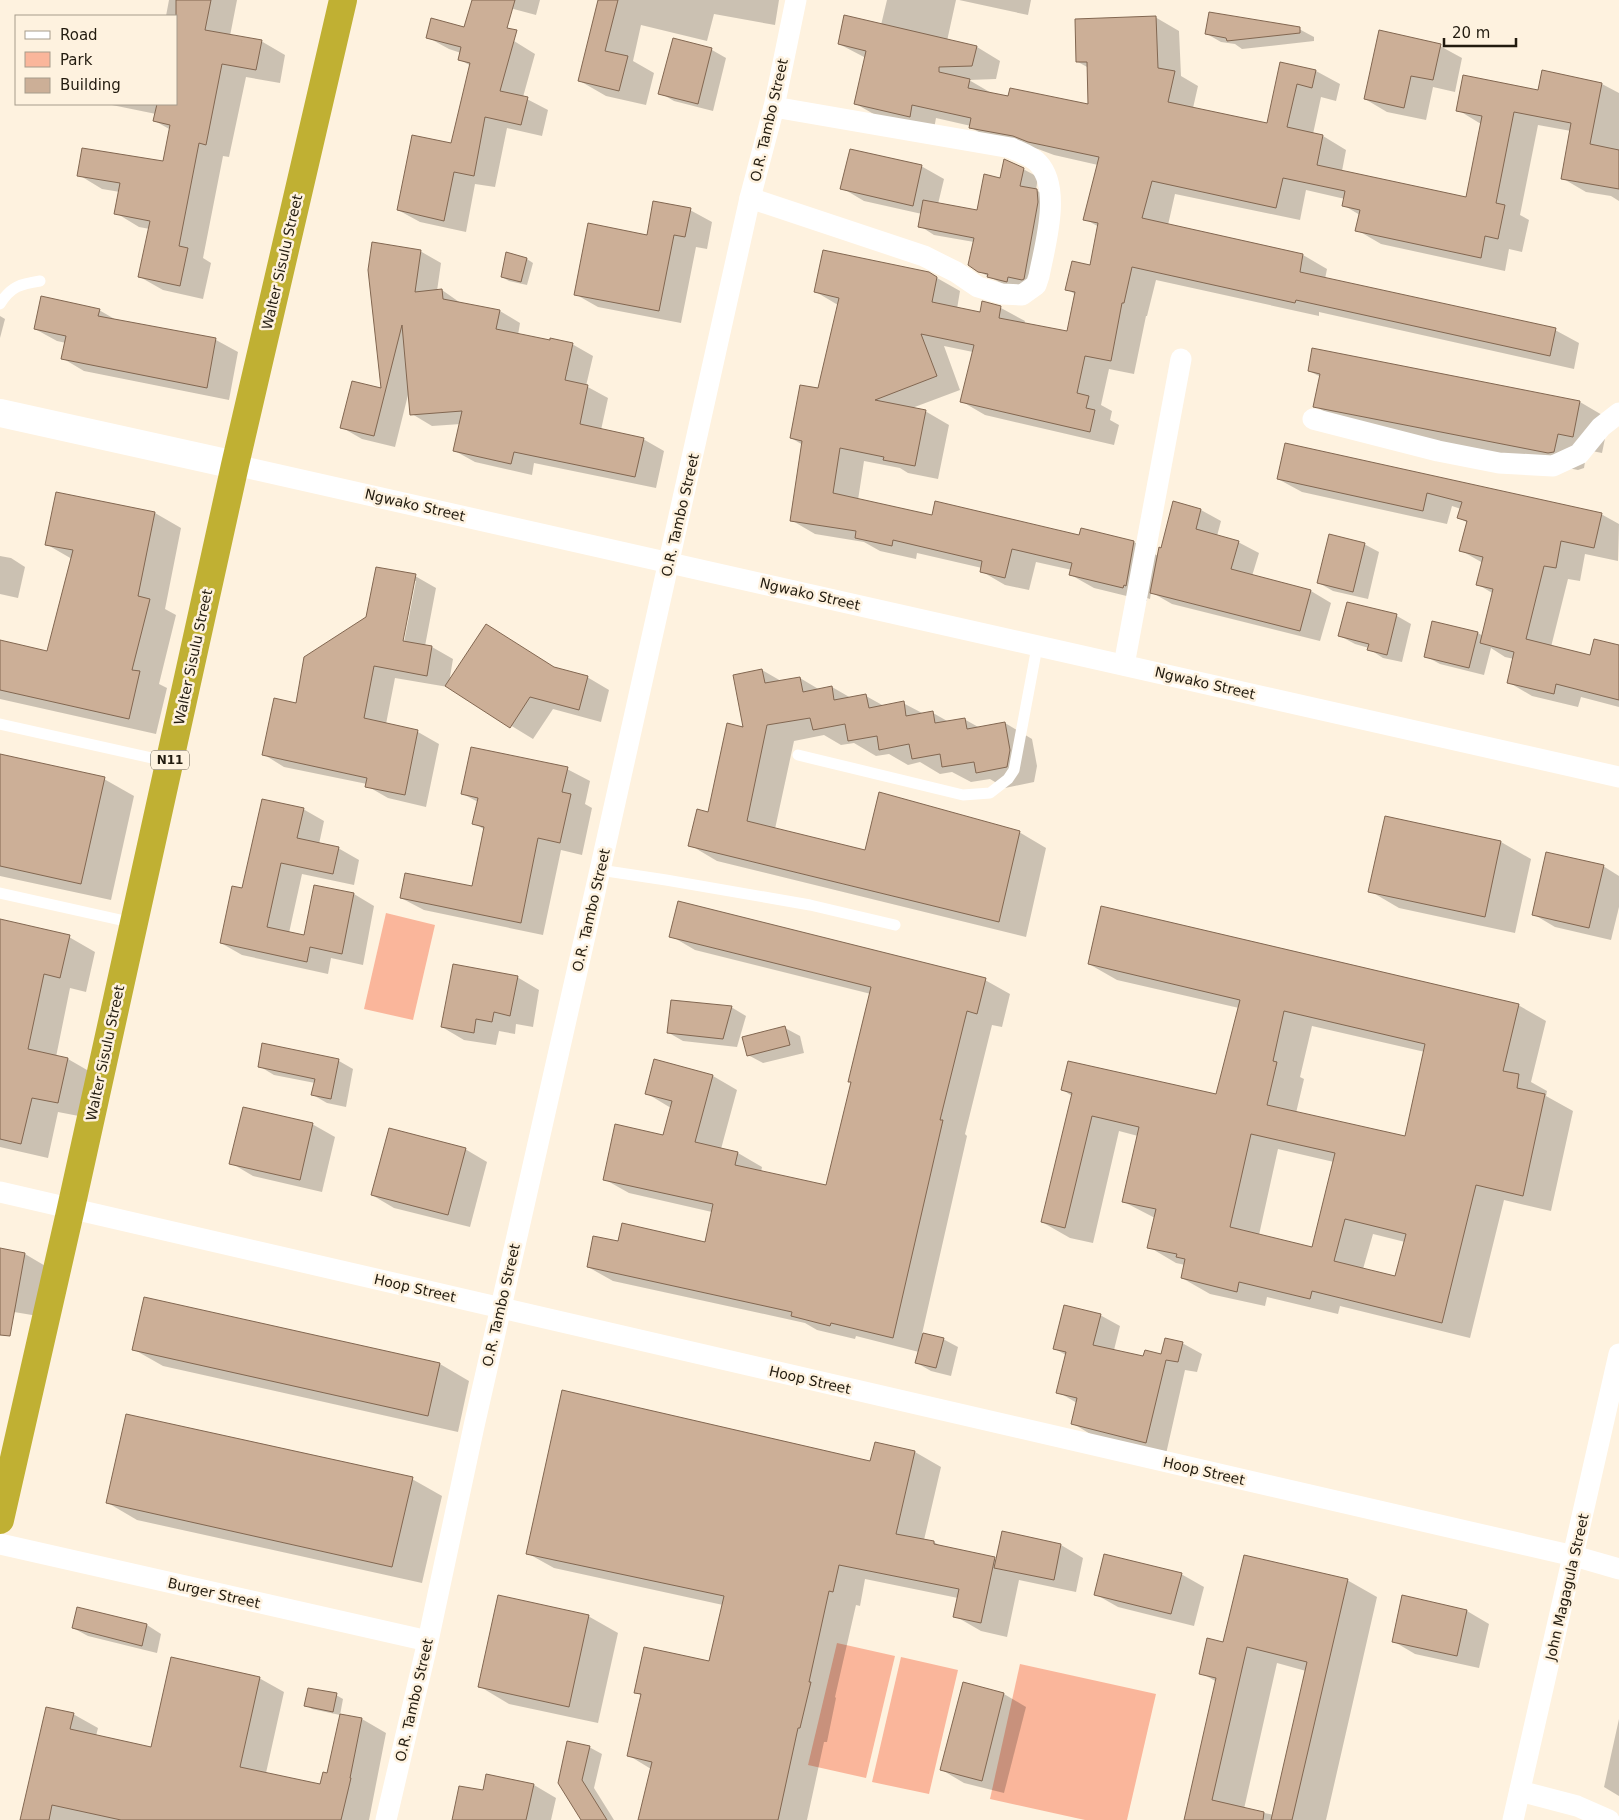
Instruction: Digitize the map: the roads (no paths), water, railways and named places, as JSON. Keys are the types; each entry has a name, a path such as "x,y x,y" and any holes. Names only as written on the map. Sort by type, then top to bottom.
{"highway":[{"name":"Walter Sisulu Street","path":"0,1520 235,465 343,0"}],"street":[{"name":"O.R. Tambo Street","path":"386,1820 428,1641 750,198 774,107 796,0"},
{"path":"750,198 924,256 956,272 978,287 1002,294 1022,295 1036,285 1039,276 1052,205 1046,178 1038,162 1011,148 774,107"},
{"path":"1124,665 1181,360"},
{"name":"Ngwako Street","path":"0,413 669,562 1619,778"},
{"path":"1313,418 1438,451 1499,463 1553,466 1579,454 1601,427 1619,413"},
{"name":"Hoop Street","path":"0,1192 1574,1556 1619,1569"},
{"name":"John Magagula Street","path":"1513,1820 1619,1354"},
{"name":"Burger Street","path":"0,1544 428,1641"},
{"path":"1520,1791 1577,1806 1609,1820"}],"lane":[{"path":"0,304 10,291 20,284 40,281"},
{"path":"798,755 962,795 990,793 1008,779 1014,770 1037,647"},
{"path":"0,724 170,762"},
{"path":"600,870 810,905 895,925"},
{"path":"0,893 134,923"}]}
